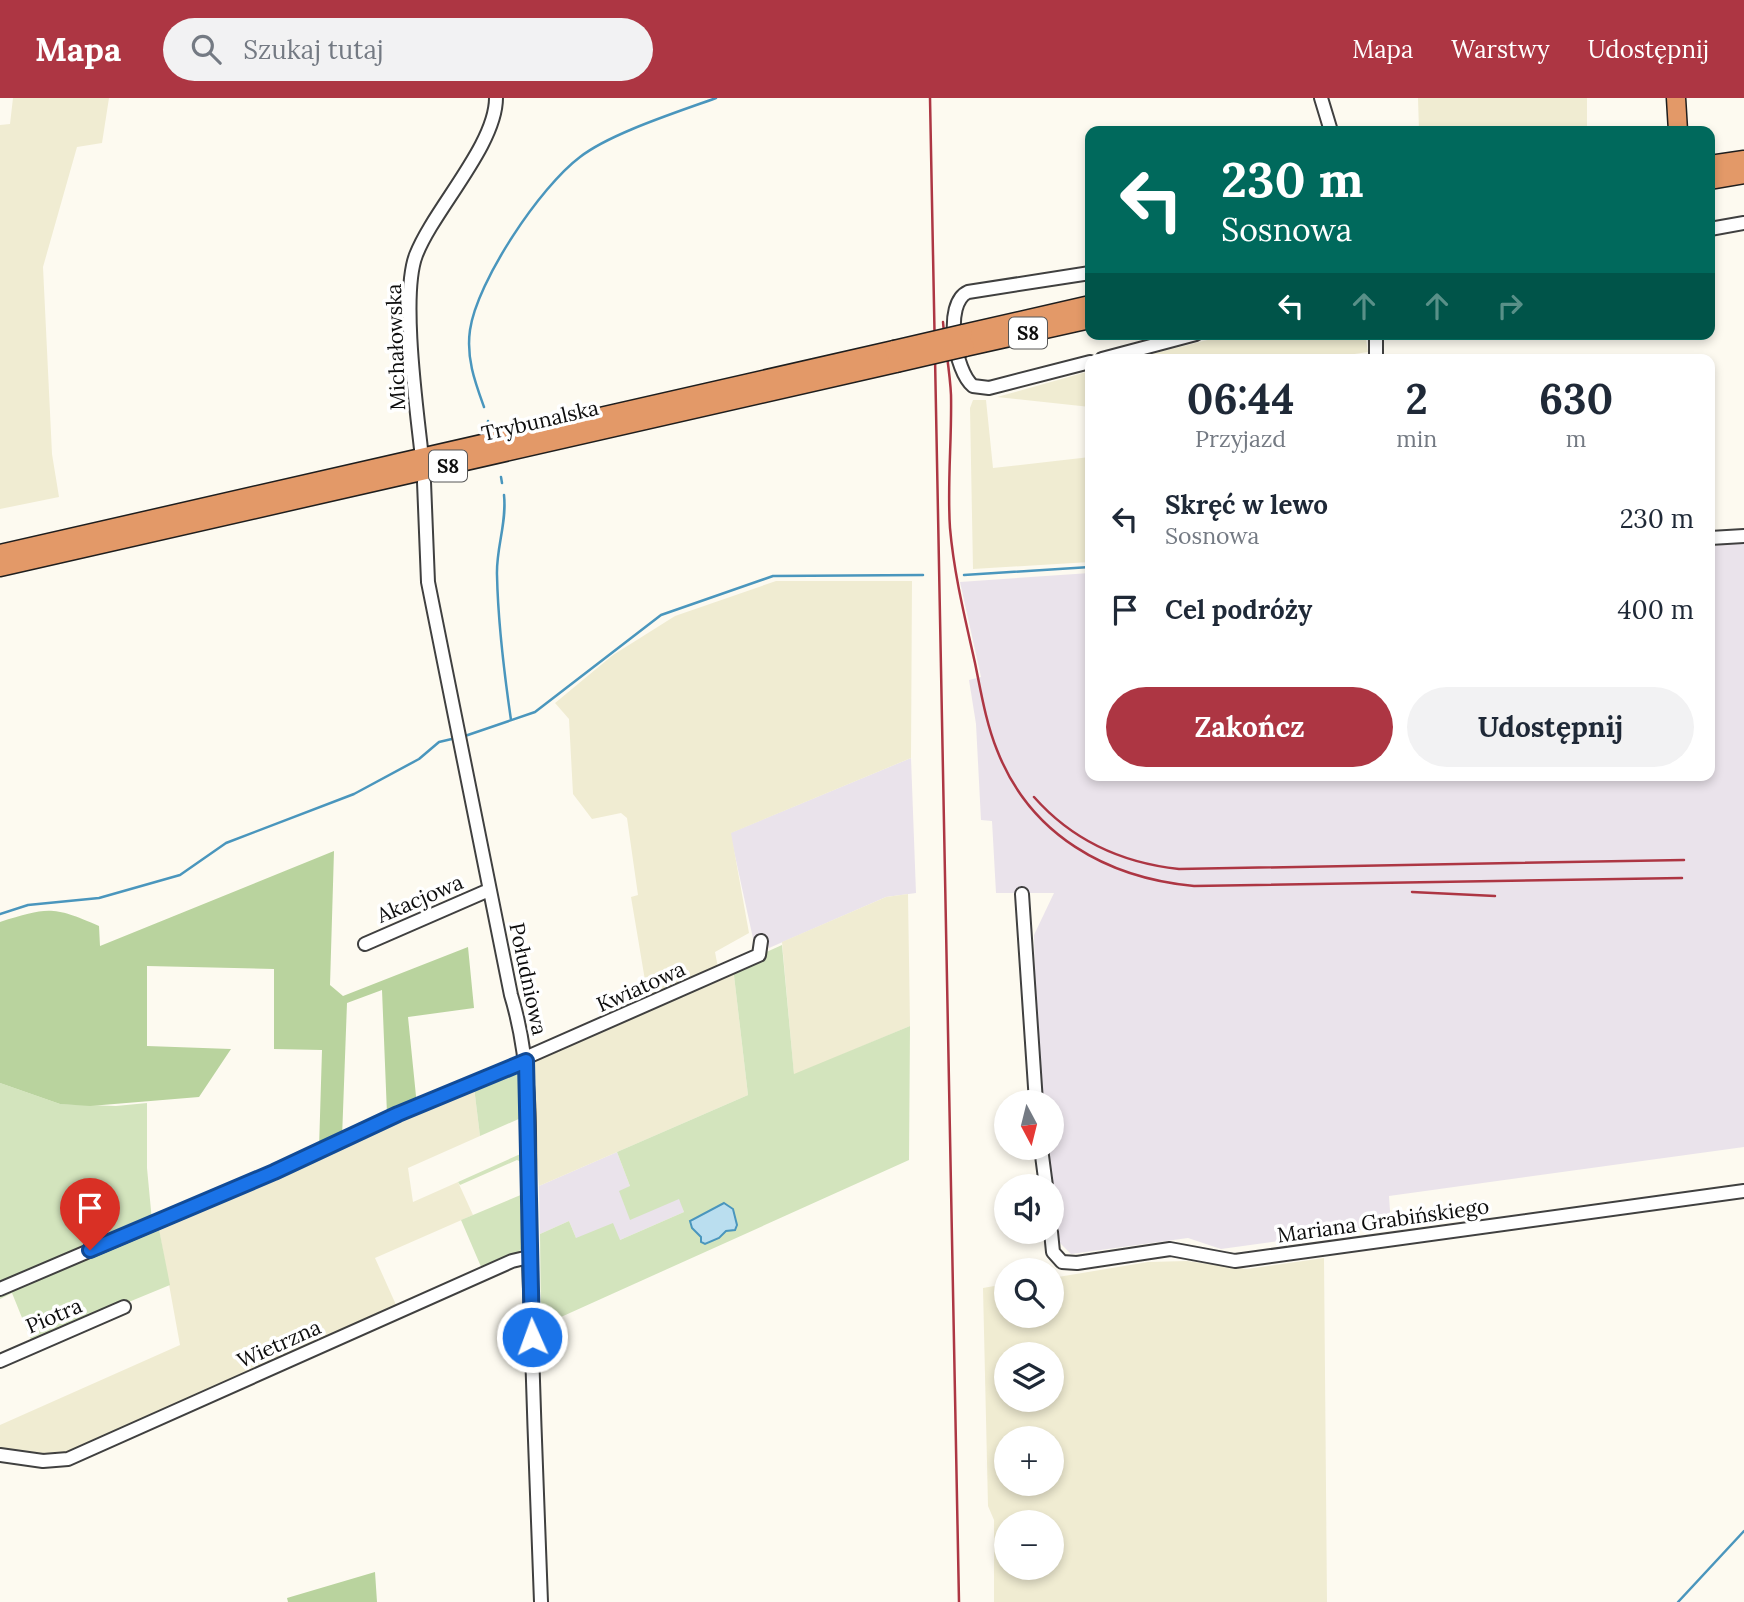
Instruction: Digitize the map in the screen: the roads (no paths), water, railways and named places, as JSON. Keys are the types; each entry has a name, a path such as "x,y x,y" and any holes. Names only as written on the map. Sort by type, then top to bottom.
{"highway":[{"path":"1665,98 1665,126"},
{"path":"1676,98 1678,126"},
{"path":"1715,179 1744,174"},
{"path":"1715,191 1744,187"},
{"name":"Trybunalska","path":"964,341 1085,306"},
{"name":"Trybunalska","path":"0,554 964,341 1085,320"},
{"name":"Trybunalska","path":"0,567 895,356"}],"street":[{"name":"Michałowska","path":"421,449 413,362 412,270 422,243 490,128 496,98"},
{"path":"1321,98 1329,126"},
{"path":"1715,228 1744,223"},
{"path":"1085,273 968,292 960,296 954,314 960,369 973,386 989,388 1085,363"},
{"path":"1121,354 1173,340"},
{"name":"Południowa","path":"424,482 428,582 459,746 526,1060 529,1257 541,1602"},
{"path":"1715,538 1744,536"},
{"name":"Akacjowa","path":"365,944 489,890"},
{"path":"1022,894 1035,1090"},
{"name":"Kwiatowa","path":"526,1060 759,955 761,942"},
{"path":"0,1289 526,1060"},
{"name":"Mariana Grabińskiego","path":"1052,1244 1053,1252 1062,1262 1077,1263 1170,1249 1234,1261 1744,1191"},
{"name":"Wietrzna","path":"0,1455 43,1461 68,1459 512,1261 529,1257"},
{"name":"Piotra","path":"0,1361 124,1307"}],"water":[{"path":"724,1203 733,1209 737,1225 735,1230 726,1231 719,1238 705,1244 701,1242 701,1237 692,1228 690,1221"}],"waterway":[{"path":"484,407 470,360 470,330 475,310 497,262 529,212 564,171 593,148 645,124 716,98"},
{"path":"501,477 502,483"},
{"path":"504,495 497,575 511,720"},
{"path":"964,575 1085,567"},
{"path":"462,737 535,712 661,615 773,576 923,575"},
{"path":"0,914 28,905 99,898 180,875 226,843 354,794 419,759 439,742 456,738"},
{"path":"1678,1602 1744,1531"}],"railway":[{"path":"930,98 959,1602"},
{"path":"943,322 951,395 950,528 960,596 987,718 997,750 1011,780 1029,806 1075,847 1102,862 1131,873 1194,886 1682,878"},
{"path":"1034,797 1065,826 1100,847 1138,861 1179,869 1684,860"},
{"path":"1412,892 1495,896"}]}
